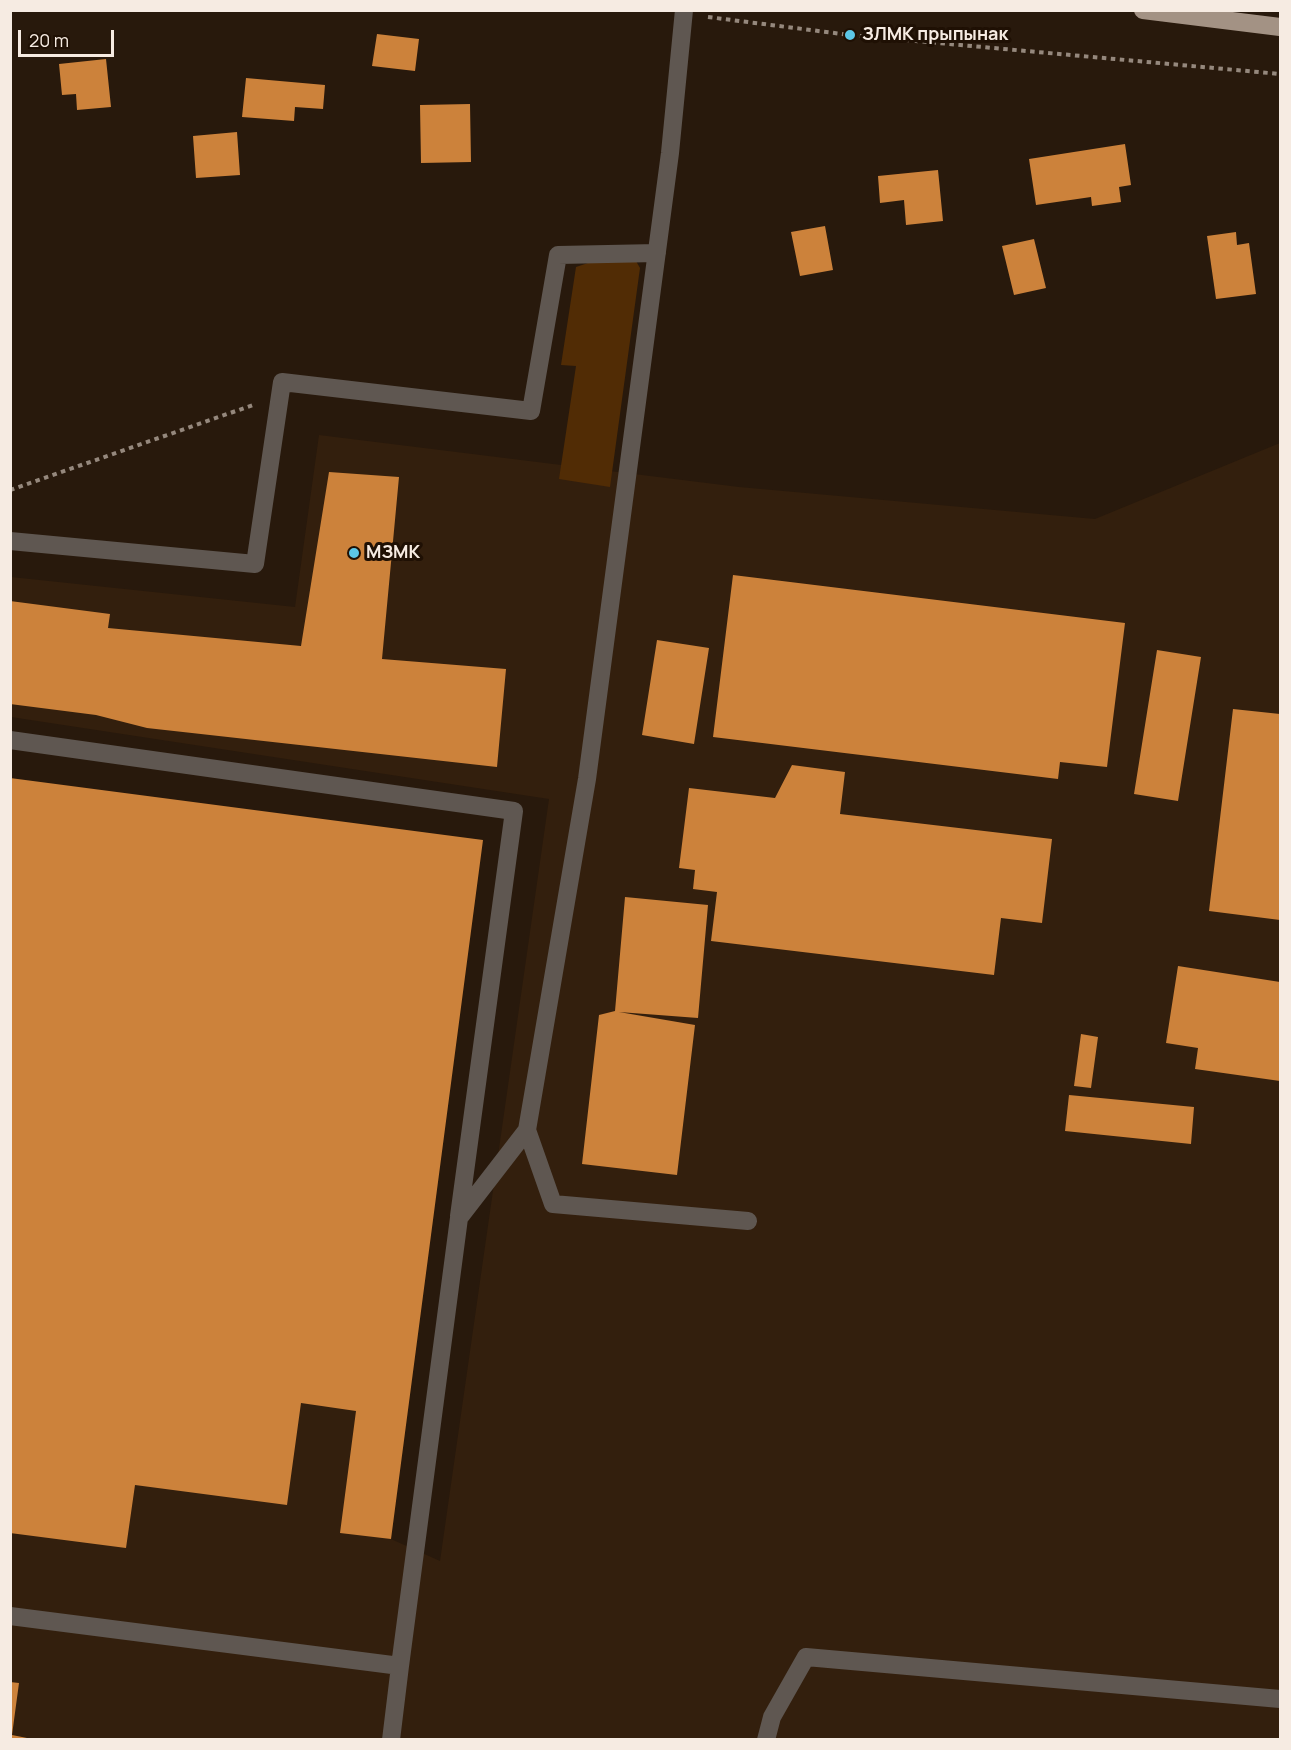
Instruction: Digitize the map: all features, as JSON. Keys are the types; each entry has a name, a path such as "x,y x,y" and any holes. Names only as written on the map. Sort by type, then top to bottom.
{"main road":[{"path":"1143,10 1281,27"}],"lane":[{"path":"459,1218 527,1130 587,779 670,153 684,12"},
{"path":"10,541 255,564 282,382 531,411 558,255 657,253"},
{"path":"10,740 513,811 391,1740"},
{"path":"527,1130 553,1204 748,1221"},
{"path":"10,1616 400,1666"},
{"path":"766,1740 772,1717 806,1658 1281,1699"}],"path":[{"path":"684,12 850,35 1281,74"},
{"path":"10,490 280,396"}],"shaded area":[{"path":"603,258 636,261 640,268 610,487 559,479 576,366 561,365 576,267"},
{"path":"319,435 739,487 1095,519 1280,443 1280,1739 11,1740 11,787 483,840 391,1539 440,1561 549,799 11,717 11,577 295,607"}],"building":[{"path":"377,34 419,39 415,71 372,66"},
{"path":"106,59 111,107 77,110 76,94 62,95 59,64"},
{"path":"246,78 325,85 323,109 295,107 294,121 242,117"},
{"path":"470,104 471,162 421,163 420,105"},
{"path":"237,132 240,175 196,178 193,136"},
{"path":"1125,144 1131,185 1119,187 1121,202 1092,206 1091,197 1036,205 1029,159"},
{"path":"938,170 943,221 906,225 904,200 880,203 878,176"},
{"path":"825,226 833,270 800,276 791,232"},
{"path":"1236,232 1237,245 1249,243 1256,294 1216,299 1207,236"},
{"path":"1034,239 1046,288 1014,295 1002,246"},
{"name":"МЗМК","path":"329,472 399,477 382,659 506,669 497,767 147,728 96,715 10,704 10,601 110,614 108,628 301,646"},
{"path":"733,575 1125,623 1107,767 1060,762 1058,779 713,737"},
{"path":"657,640 709,648 694,744 642,735"},
{"path":"1157,650 1201,657 1178,801 1134,794"},
{"path":"1233,709 1280,714 1280,920 1209,911"},
{"path":"792,765 845,772 840,814 1052,839 1042,923 1001,918 994,975 711,941 717,892 693,889 695,870 679,868 689,788 775,798"},
{"path":"10,778 483,840 391,1539 340,1533 356,1411 301,1403 287,1505 135,1485 126,1548 10,1533"},
{"path":"625,897 708,905 698,1018 619,1012 695,1025 677,1175 582,1164 599,1015 615,1011"},
{"path":"1178,966 1280,982 1280,1081 1195,1069 1198,1048 1166,1043"},
{"path":"1081,1034 1098,1037 1091,1088 1074,1086"},
{"path":"1069,1095 1194,1107 1191,1144 1065,1131"},
{"path":"10,1682 19,1683 12,1735 37,1740 10,1740"}],"place":[{"name":"ЗЛМК прыпынак","path":"850,35"},
{"name":"МЗМК","path":"354,553"}]}
